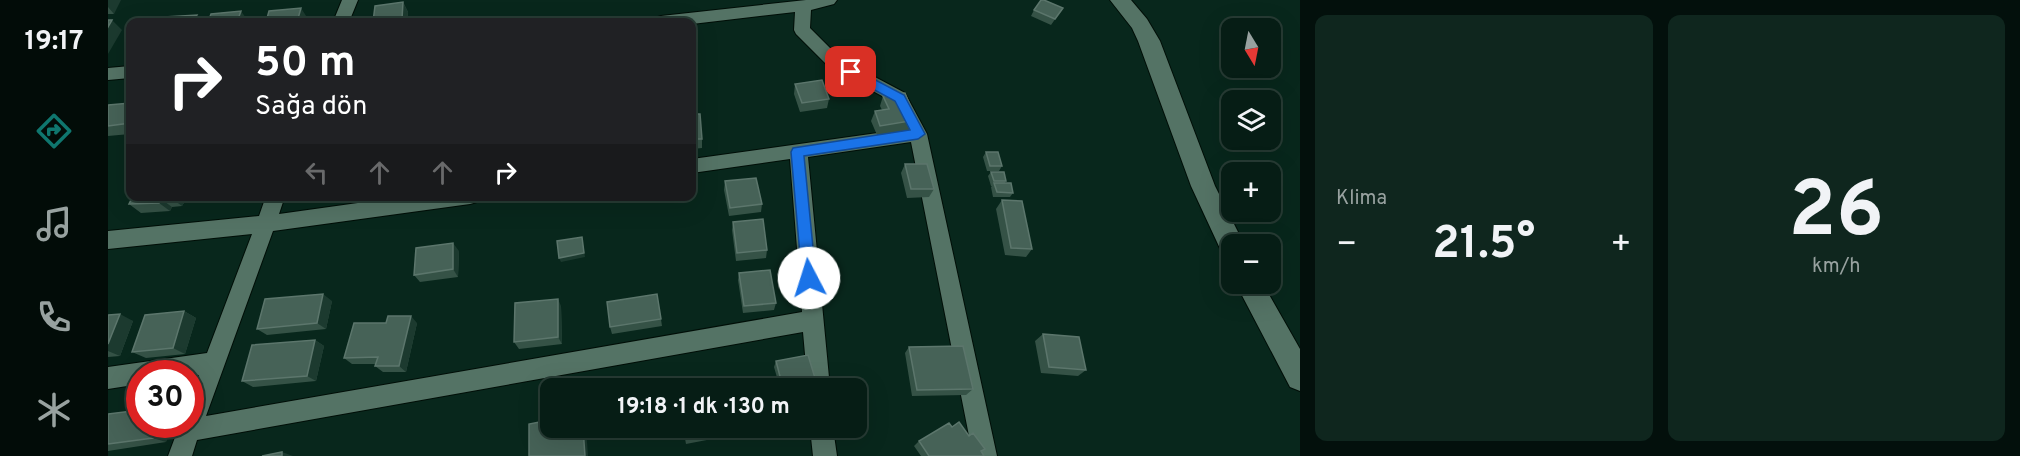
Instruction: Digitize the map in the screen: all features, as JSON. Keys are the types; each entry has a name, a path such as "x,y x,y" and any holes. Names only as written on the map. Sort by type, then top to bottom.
{"street":[{"path":"343,18 350,0"},
{"path":"696,18 804,6 829,0"},
{"path":"1120,0 1140,24 1149,41 1203,186 1226,234"},
{"path":"804,6 802,30 835,63 899,98 918,134 985,456"},
{"path":"108,74 126,72"},
{"path":"696,165 918,134"},
{"path":"798,152 818,378"},
{"path":"204,392 274,201"},
{"path":"108,240 266,224 434,201"},
{"path":"1254,294 1300,377"},
{"path":"204,428 813,320"},
{"path":"108,378 215,362"},
{"path":"180,456 187,438"},
{"path":"823,438 825,456"}],"building":[{"path":"1041,0 1063,8 1055,19 1034,10"},
{"path":"403,2 402,18 374,18 375,6"},
{"path":"301,8 298,18 267,18 269,11"},
{"path":"241,11 238,18 210,18 211,14"},
{"path":"197,15 195,18 164,17"},
{"path":"822,80 829,99 802,103 795,84"},
{"path":"905,93 916,120 880,126 875,111 889,109 883,96"},
{"path":"126,103 126,124 108,126 108,105"},
{"path":"696,114 700,114 702,139 696,139"},
{"path":"986,152 998,152 1002,166 990,166"},
{"path":"905,164 927,164 934,189 911,189"},
{"path":"991,172 1004,172 1006,181 994,181"},
{"path":"756,178 762,204 730,208 725,181"},
{"path":"994,183 1011,183 1013,193 997,192"},
{"path":"1002,200 1022,201 1032,249 1011,248"},
{"path":"130,201 160,201 159,203 129,204"},
{"path":"763,219 767,250 737,253 733,222"},
{"path":"582,237 584,253 559,258 557,241"},
{"path":"453,243 453,269 414,275 416,248"},
{"path":"770,270 776,303 744,306 739,273"},
{"path":"323,294 317,323 257,329 265,299"},
{"path":"657,294 661,319 610,327 607,302"},
{"path":"558,299 558,337 514,342 515,303"},
{"path":"184,311 173,348 132,352 145,315"},
{"path":"120,314 108,344 108,315"},
{"path":"388,316 411,316 399,366 375,366 378,357 344,358 354,323 386,323"},
{"path":"1043,334 1079,337 1086,370 1049,367"},
{"path":"315,340 307,376 242,381 252,345"},
{"path":"963,346 973,389 917,390 909,347"},
{"path":"808,355 815,378 780,378 776,361"},
{"path":"126,412 126,438 153,438 108,444 108,414"},
{"path":"540,422 540,438 584,438 585,456 529,456 529,424"},
{"path":"959,422 969,436 973,433 985,449 981,451 984,456 929,456 919,441 949,423 952,427"},
{"path":"282,452 282,456 262,456"}],"route":[{"path":"809,278 798,152 918,134 899,98 851,72"}]}
